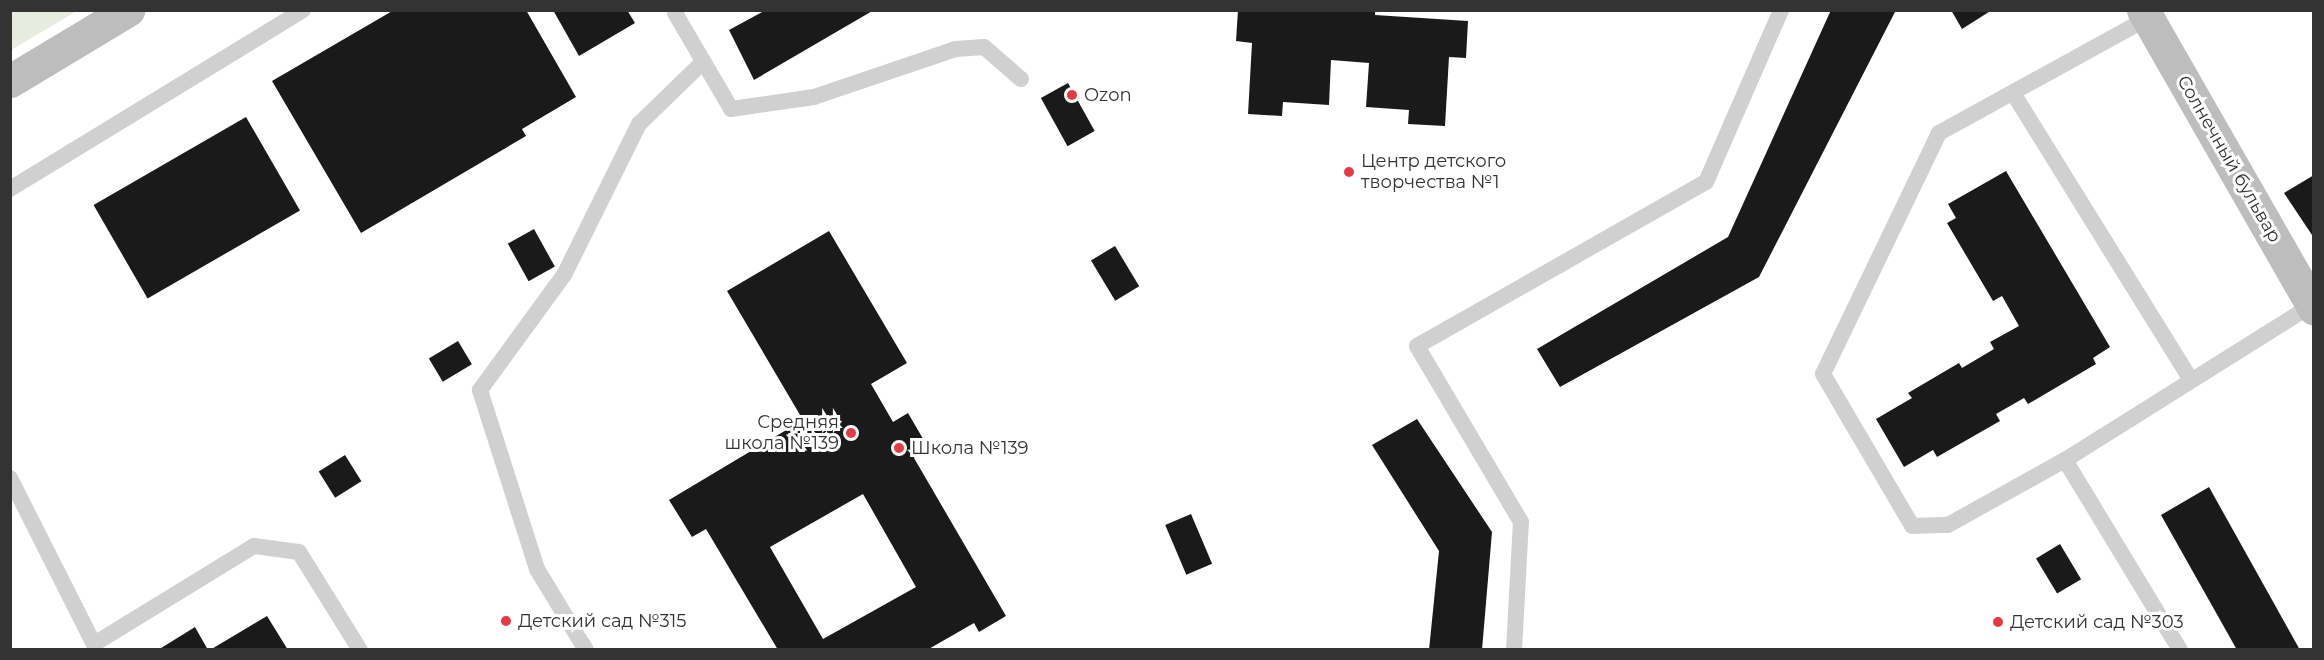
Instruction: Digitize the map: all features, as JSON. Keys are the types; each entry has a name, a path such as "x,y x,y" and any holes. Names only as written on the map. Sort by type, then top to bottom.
{"main road":[{"path":"10,81 128,10"},
{"name":"Солнечный бульвар","path":"2146,14 2313,307"}],"lane":[{"path":"10,189 303,10"},
{"path":"1514,650 1521,522 1417,346 1706,182 1781,10"},
{"path":"676,11 731,109 814,97 956,49 984,47 1021,79"},
{"path":"2146,14 2013,93 1939,133 1823,374 1912,526 1948,525 2065,460 2190,379 2313,307"},
{"path":"586,650 537,569 480,390 564,275 639,124 703,62"},
{"path":"2013,93 2190,379"},
{"path":"2065,460 2180,650"},
{"path":"10,478 94,644 254,546 299,552 360,650"}],"shaded area":[{"path":"11,10 77,10 77,11 11,50"}],"building":[{"path":"394,10 526,10 576,97 522,129 526,136 361,233 272,81"},
{"path":"553,10 627,10 635,23 579,56"},
{"path":"766,10 874,10 754,80 729,30"},
{"name":"Центр детского творчества №1","path":"1238,10 1375,10 1375,15 1468,21 1466,58 1449,57 1445,126 1408,124 1409,110 1366,107 1369,63 1331,60 1329,105 1283,102 1282,116 1248,114 1252,43 1236,41"},
{"path":"1831,10 1896,10 1759,277 1560,387 1537,349 1728,237"},
{"path":"1951,10 1992,10 1962,29"},
{"path":"1068,83 1095,131 1068,146 1041,98"},
{"path":"246,117 300,211 148,299 94,205"},
{"path":"2006,171 2110,347 2093,358 2096,364 2028,404 2024,398 1996,414 2000,421 1937,457 1933,450 1904,467 1876,419 1912,398 1908,393 1959,363 1962,368 1994,349 1990,342 2019,326 2002,296 1993,301 1947,223 1956,218 1948,204"},
{"path":"2314,175 2314,238 2284,193"},
{"path":"534,229 555,267 529,281 508,244"},
{"name":"Средняя школа №139","path":"829,231 907,363 871,384 893,422 908,413 929,449 914,458 1006,616 979,632 974,623 927,650 778,650 706,529 692,537 669,500 803,420 727,291","holes":["863,494 916,587 823,639 770,547"]},
{"path":"1115,246 1139,286 1115,301 1091,260"},
{"path":"458,341 472,364 443,382 429,359"},
{"path":"1417,419 1492,532 1482,650 1429,650 1439,551 1372,445"},
{"path":"345,455 361,481 335,498 319,471"},
{"path":"2209,487 2300,650 2237,650 2161,515"},
{"path":"1191,514 1212,564 1186,575 1165,525"},
{"path":"2060,544 2081,579 2057,594 2036,558"},
{"path":"267,616 288,650 210,650"},
{"path":"195,627 208,650 158,650"}],"place":[{"name":"Ozon","path":"1072,95"},
{"name":"Центр детского творчества №1","path":"1349,172"},
{"name":"Средняя школа №139","path":"851,433"},
{"name":"Школа №139","path":"899,448"},
{"name":"Детский сад №315","path":"506,621"},
{"name":"Детский сад №303","path":"1998,622"}]}
